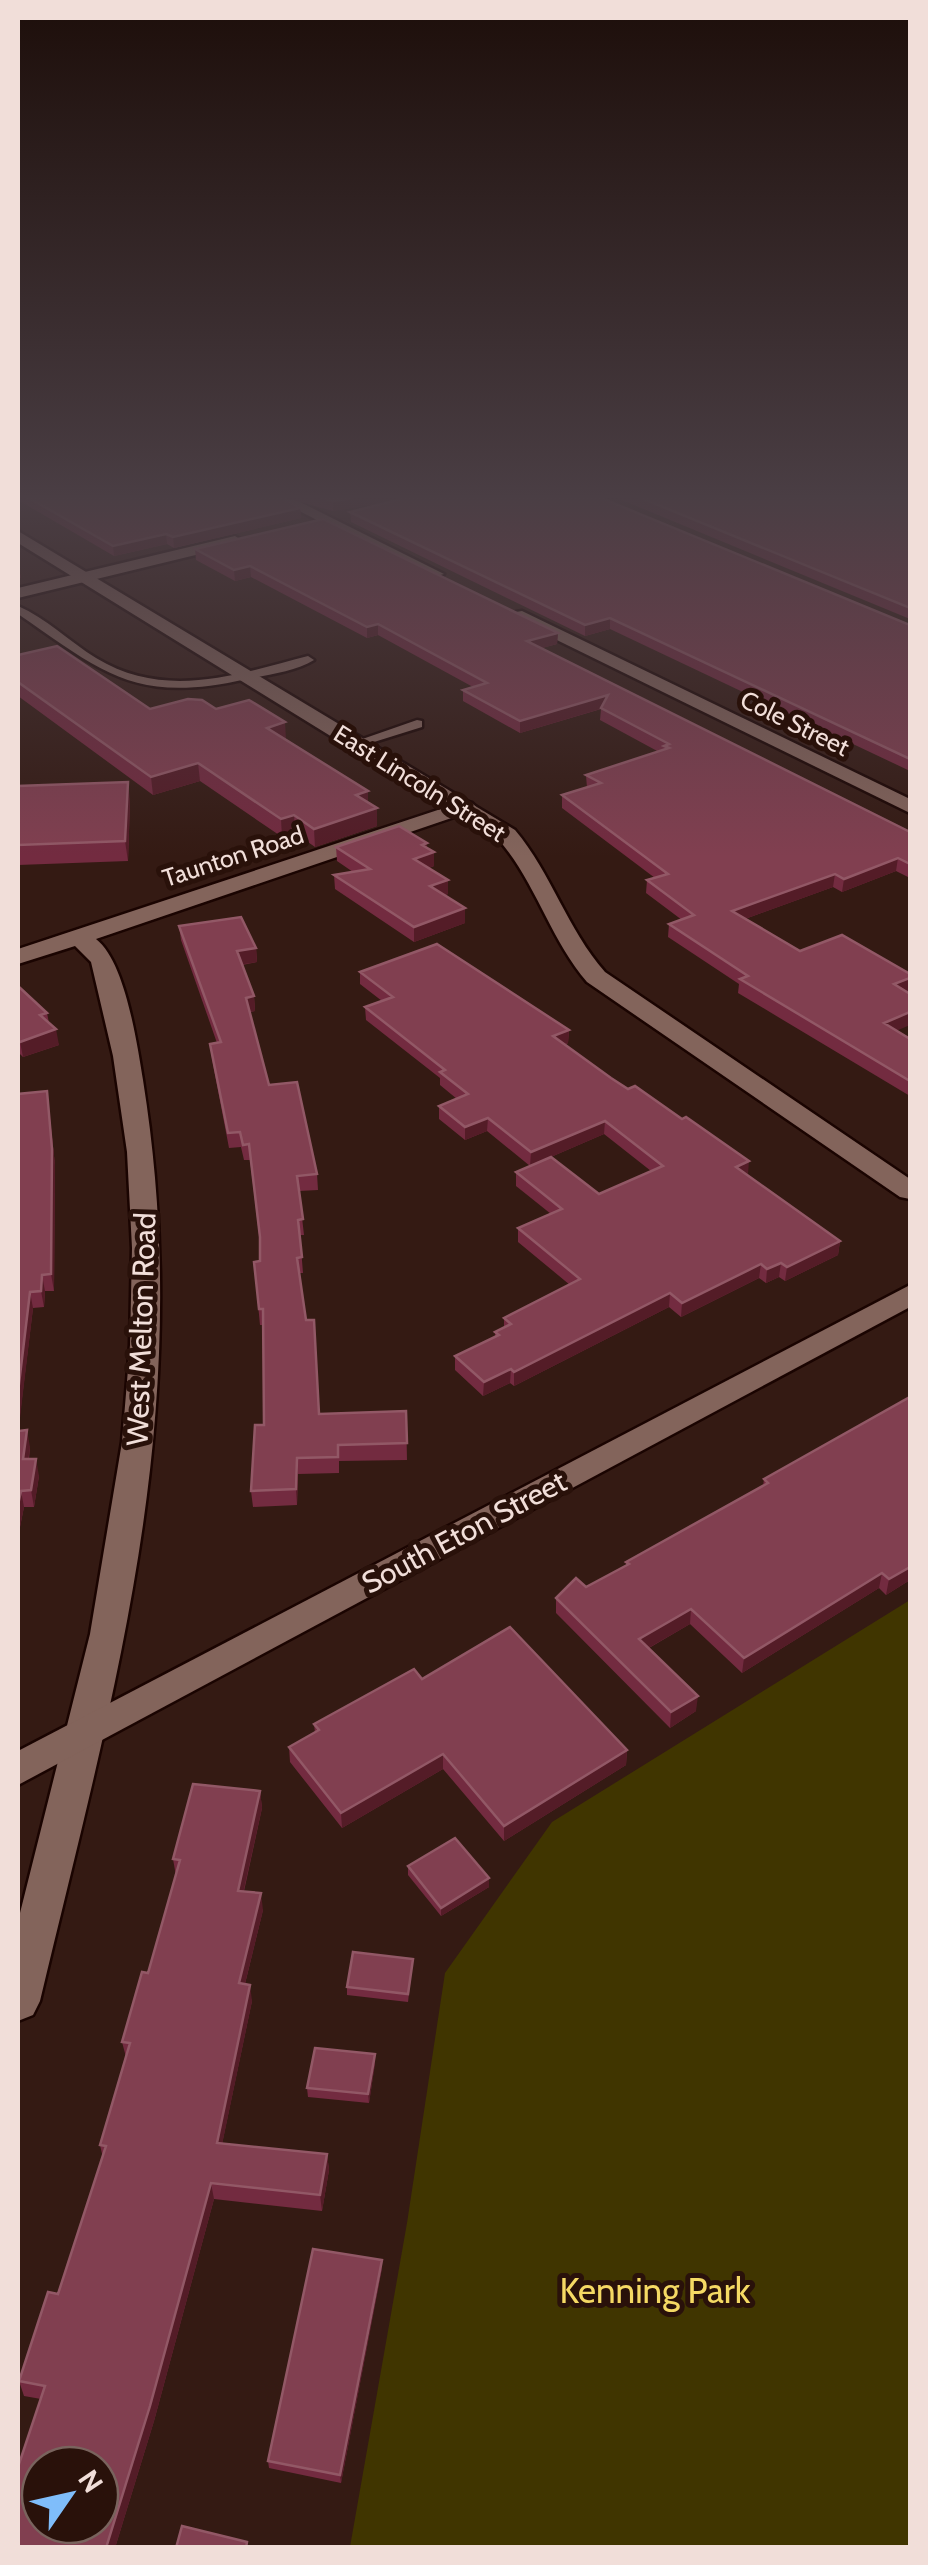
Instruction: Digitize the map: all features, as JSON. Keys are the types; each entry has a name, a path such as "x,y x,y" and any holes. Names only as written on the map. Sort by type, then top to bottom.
{"street":[{"name":"East Lincoln Street","path":"151,618 507,835 536,869 563,938 596,977 910,1191"},
{"name":"Cole Street","path":"525,618 910,807"},
{"name":"Taunton Road","path":"18,956 465,807"},
{"name":"West Melton Road","path":"18,2001 88,1732 113,1616 133,1489 146,1353 148,1266 144,1180 128,1057 102,962 97,951 78,936"},
{"name":"South Eton Street","path":"18,1769 910,1295"}],"lane":[{"path":"31,618 110,670 137,682 216,681 308,660"},
{"path":"358,742 418,724"}],"green space":[{"name":"Kenning Park","path":"910,1600 910,2547 350,2547 407,2223 445,1973 552,1822"}],"building":[{"path":"349,618 526,618 558,633 527,641 910,832 910,864 898,858 844,879 835,874 732,911 800,951 842,935 910,974 910,978 894,984 910,994 910,1012 884,1023 910,1039 910,1081 740,979 748,976 669,924 694,915 647,880 668,874 562,795 601,783 586,775 669,748 664,746 669,744 601,708 608,695 520,721 463,690 487,683 378,624 367,627"},
{"path":"570,618 892,618 910,625 910,759 610,618 585,625"},
{"path":"57,646 150,709 188,699 202,700 216,709 249,700 285,722 267,728 368,791 356,795 377,808 314,829 294,815 281,819 198,763 151,777 18,682 18,655"},
{"path":"128,782 125,841 18,845 18,786"},
{"path":"399,826 427,843 422,845 434,852 414,859 448,880 430,886 465,908 414,927 334,875 370,869 336,847"},
{"path":"241,917 256,948 237,951 254,996 246,998 269,1085 297,1082 317,1174 297,1176 303,1219 298,1220 302,1257 297,1258 306,1320 314,1320 319,1414 406,1411 407,1443 338,1445 338,1457 297,1458 296,1489 251,1491 255,1425 264,1425 263,1309 259,1309 254,1262 260,1261 260,1237 249,1144 243,1145 240,1132 228,1133 210,1044 221,1042 179,926"},
{"path":"437,944 569,1030 553,1036 611,1078 628,1089 635,1086 749,1161 736,1167 840,1241 787,1267 781,1263 767,1269 761,1264 682,1303 670,1293 514,1372 511,1369 484,1382 455,1356 499,1335 495,1332 511,1324 504,1318 580,1279 518,1228 562,1209 516,1172 551,1157 599,1194 663,1166 605,1121 531,1152 488,1118 465,1127 439,1106 468,1094 440,1072 445,1070 365,1007 393,997 360,972"},
{"path":"18,986 47,1013 40,1015 56,1029 18,1040"},
{"path":"47,1091 52,1149 51,1274 42,1275 41,1291 30,1292 18,1392 18,1094"},
{"path":"910,1397 910,1567 889,1579 882,1573 744,1658 691,1609 639,1639 698,1696 671,1712 556,1598 576,1578 586,1587 629,1564 626,1562 768,1483 764,1479"},
{"path":"27,1430 23,1459 36,1459 31,1490 21,1491 18,1505 18,1431"},
{"path":"510,1627 627,1750 504,1826 443,1754 341,1813 289,1747 319,1730 314,1724 414,1669 422,1679"},
{"path":"193,1784 260,1791 238,1891 261,1893 239,1983 250,1985 217,2143 327,2154 320,2195 211,2183 120,2503 120,2445 25,2445 45,2386 19,2381 48,2292 58,2294 106,2146 100,2145 130,2043 122,2042 142,1972 148,1973 180,1860 173,1859"},
{"path":"455,1838 489,1878 441,1908 408,1866"},
{"path":"353,1952 413,1959 408,1994 347,1987"},
{"path":"315,2048 375,2054 368,2094 307,2088"},
{"path":"313,2249 382,2260 340,2475 268,2461"},
{"path":"20,2461 20,2545 107,2545 106,2548 18,2548"},
{"path":"182,2526 247,2542 246,2548 176,2548"}]}
